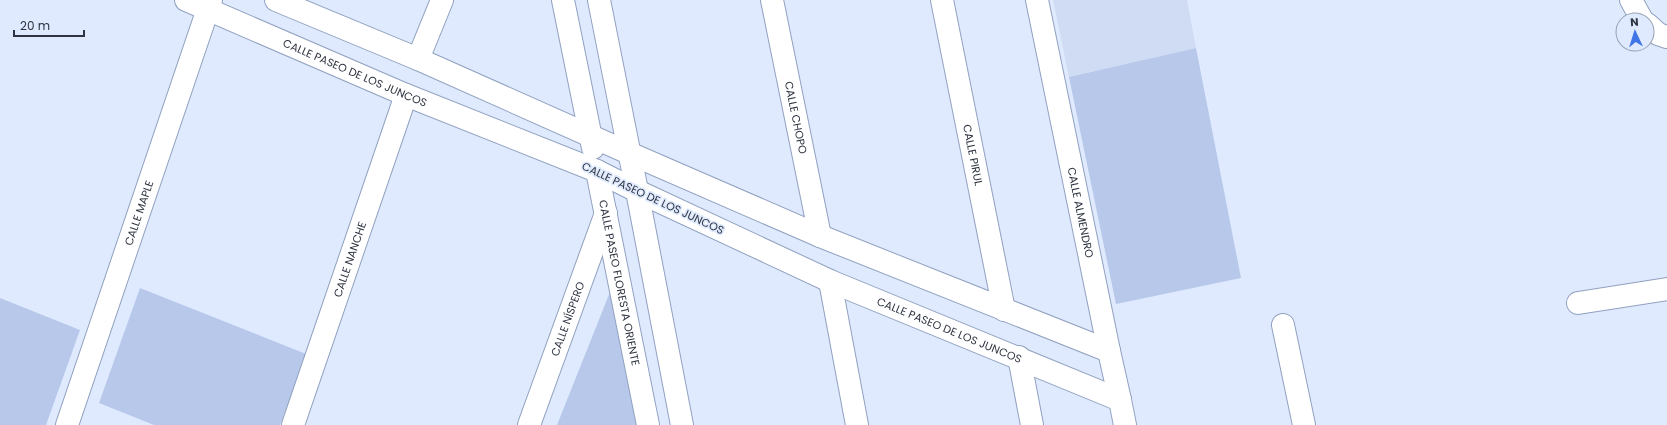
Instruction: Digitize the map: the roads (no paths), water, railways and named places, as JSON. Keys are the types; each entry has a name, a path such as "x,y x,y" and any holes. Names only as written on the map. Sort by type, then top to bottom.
{"street":[{"name":"CALLE PASEO DE LOS JUNCOS","path":"186,0 209,5 406,94 598,171 637,191 830,281 1120,400"},
{"path":"276,0 418,59 591,137 820,236 1109,351"},
{"path":"418,59 442,0"},
{"name":"CALLE PASEO FLORESTA ORIENTE","path":"563,0 648,425"},
{"path":"599,0 682,425"},
{"name":"CALLE CHOPO","path":"772,0 820,236"},
{"name":"CALLE PIRUL","path":"942,0 1004,310"},
{"name":"CALLE ALMENDRO","path":"1037,0 1125,425"},
{"path":"1631,0 1638,12"},
{"name":"CALLE MAPLE","path":"67,425 209,5"},
{"path":"1655,31 1667,37"},
{"name":"CALLE NANCHE","path":"293,425 406,94"},
{"name":"CALLE NÍSPERO","path":"529,425 606,213"},
{"path":"830,281 857,425"},
{"path":"1578,303 1667,289"},
{"path":"1283,325 1304,425"},
{"path":"1019,358 1032,425"}]}
